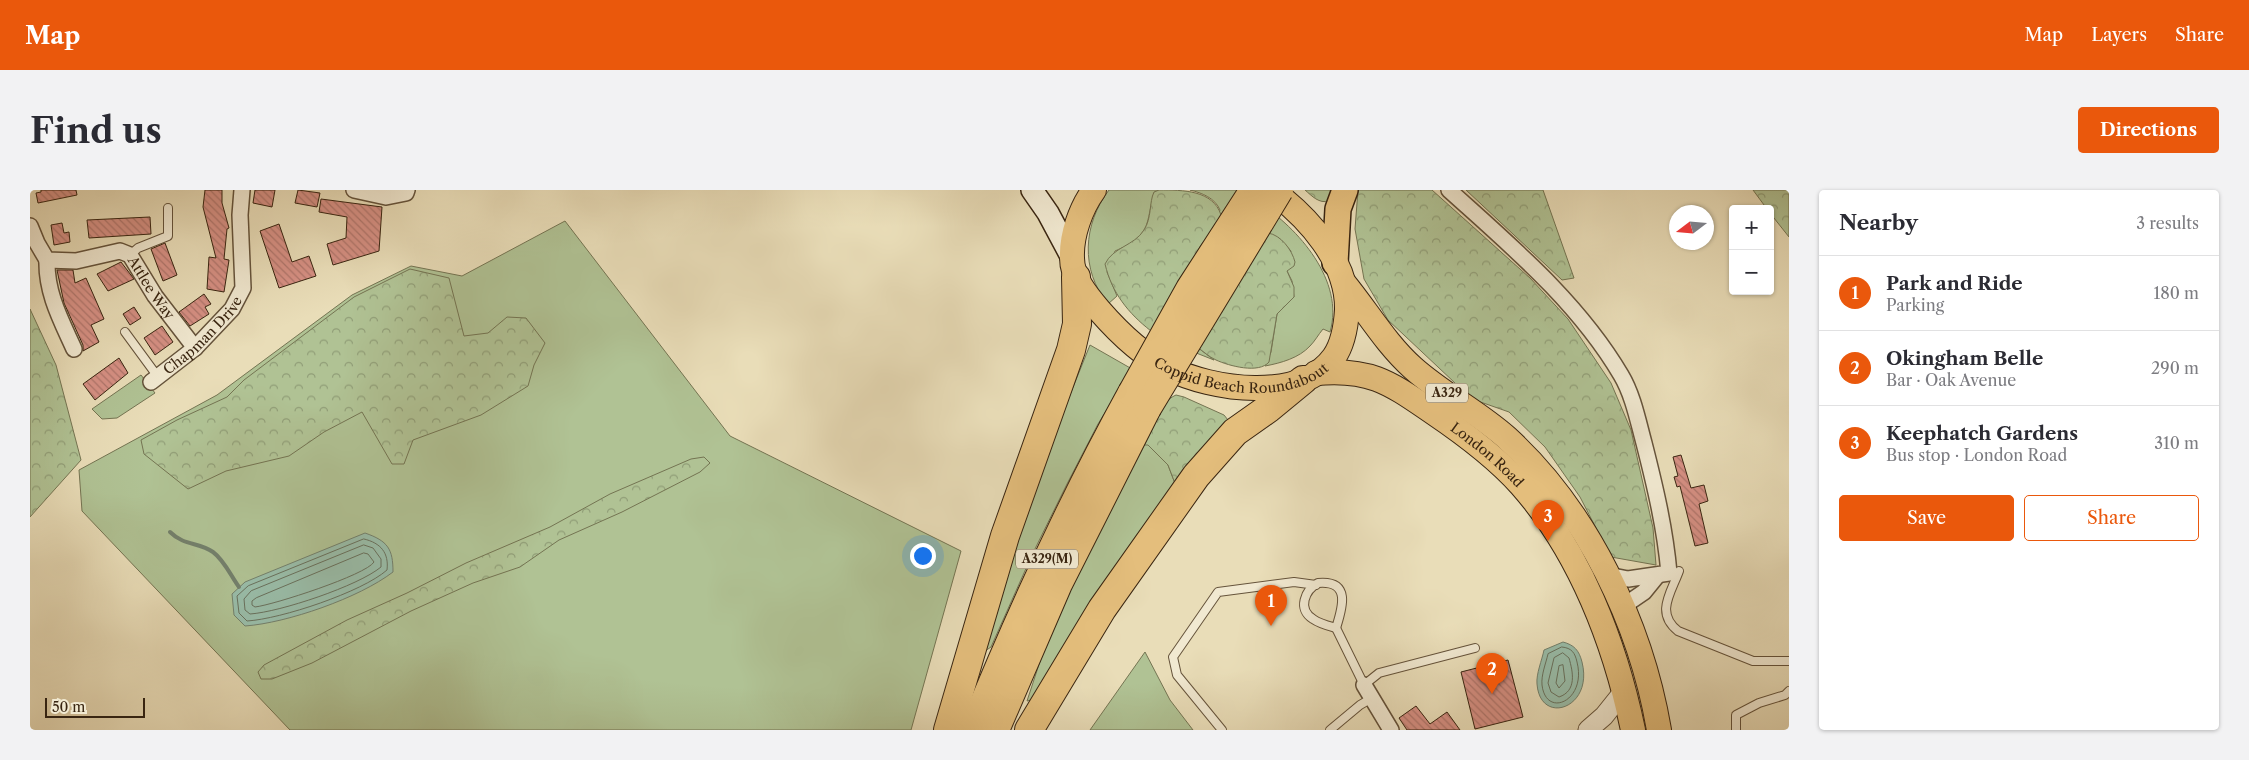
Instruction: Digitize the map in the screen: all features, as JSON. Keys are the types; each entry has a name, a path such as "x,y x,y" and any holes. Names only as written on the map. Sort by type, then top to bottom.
{"highway":[{"name":"A329(M)","path":"995,730 1139,400 1190,289 1254,190"},
{"name":"A329(M)","path":"973,730 1009,643 1060,531 1139,400 1279,190"},
{"path":"1339,272 1337,216 1345,190"},
{"name":"A329(M)","path":"948,730 1005,536 1071,350 1077,324 1074,267"},
{"path":"1029,730 1102,609 1202,469 1235,432 1309,376"}],"main road":[{"path":"1032,190 1048,213 1074,267"},
{"path":"1074,267 1078,224 1084,206 1094,190"},
{"name":"Coppid Beach Roundabout","path":"1074,267 1092,302 1116,329 1149,356 1168,368 1193,379 1224,386 1260,388 1309,376 1330,362 1340,346 1347,313 1347,296 1339,272 1308,222 1271,190"},
{"name":"London Road","path":"1339,272 1387,341 1414,369 1489,423 1523,454 1541,473 1573,515 1608,575 1622,607 1646,676 1658,730"},
{"name":"London Road","path":"1309,376 1356,372 1384,381 1444,420 1488,453 1520,484 1552,526 1576,567 1599,617 1624,691 1633,730"},
{"path":"1599,617 1622,607"}],"street":[{"name":"Chapman Drive","path":"154,379 195,348 232,309 243,288 240,215 242,190"},
{"path":"354,190 386,197 406,193 407,190"},
{"path":"1449,190 1544,276 1595,337 1622,376 1637,417 1666,533 1669,573 1628,579 1608,575"},
{"path":"30,226 36,244 47,260 47,277 53,303 74,349"},
{"name":"Attlee Way","path":"47,260 76,261 120,251 130,255 155,296 195,348"},
{"path":"1622,607 1644,592 1657,576"},
{"path":"1588,730 1604,716 1624,691"},
{"path":"1368,692 1391,730"}],"lane":[{"path":"130,255 138,248 168,236 168,208"},
{"path":"125,332 154,379"},
{"path":"1679,571 1665,606 1669,624 1678,632 1753,661 1789,662"},
{"path":"1222,730 1177,675 1173,657 1218,592 1294,582 1316,585 1331,584 1341,593 1344,606 1336,628"},
{"path":"1316,585 1308,591 1305,597 1305,610 1313,620 1336,628 1368,692"},
{"path":"1330,730 1360,705 1379,673 1475,648"},
{"path":"1736,730 1736,715 1785,695 1789,691"}],"green space":[{"path":"1109,190 1159,190 1154,196 1146,225 1141,234 1131,243 1115,251 1107,272 1117,296 1108,304 1099,291 1093,277 1088,247 1094,217 1100,203"},
{"path":"1159,190 1187,191 1204,196 1217,207 1221,215 1218,224 1201,245 1151,331 1122,302 1112,284 1105,264 1113,254 1135,240 1144,230 1147,225 1152,196 1154,192"},
{"path":"1190,190 1236,190 1248,195 1274,214 1303,241 1324,275 1331,294 1333,313 1330,332 1323,329 1312,344 1301,354 1283,362 1265,366 1271,352 1277,314 1294,297 1292,281 1287,271 1291,251 1278,237 1197,347 1214,360 1176,345 1195,256 1207,236 1213,230 1220,210 1211,199"},
{"path":"1305,190 1335,190 1329,201 1325,202 1316,199"},
{"path":"1358,190 1432,190 1530,278 1568,319 1611,383 1631,430 1653,528 1656,565 1611,557 1580,497 1545,447 1509,412 1472,399 1388,320 1364,279 1355,229"},
{"path":"1466,190 1543,190 1574,278 1562,280"},
{"path":"1753,190 1789,190 1789,237 1774,218 1774,205 1764,205"},
{"path":"565,221 730,436 961,551 911,730 290,730 82,511 79,470 217,395 352,295 411,266 462,276"},
{"path":"1268,233 1281,240 1294,257 1294,266 1287,271 1294,287 1294,297 1277,314 1269,362 1258,368 1228,365 1213,359 1197,347"},
{"path":"410,269 449,278 464,336 488,333 507,317 526,318 545,343 534,365 528,386 481,415 413,440 404,464 392,464 362,412 324,432 289,456 226,471 188,489 144,454 141,440 177,420 227,397 244,380 354,297"},
{"path":"30,309 56,365 81,460 30,517"},
{"path":"1090,345 1132,369 1098,424 1032,555 991,647 985,651 1013,553 1047,452"},
{"path":"141,375 155,393 117,418 102,419 92,409"},
{"path":"1176,395 1224,415 1228,420 1228,426 1176,486 1168,465 1148,445 1141,445 1151,424 1164,404"},
{"path":"1148,444 1168,465 1176,486 1039,689 1031,700 1027,701 1046,643 1107,511 1141,445"},
{"path":"704,457 710,463 700,472 622,512 559,540 520,567 473,583 411,611 312,663 272,679 261,679 258,672 264,665 347,620 407,593 466,563 550,527 610,494 691,459"},
{"path":"1145,652 1170,700 1193,730 1090,730"}],"water":[{"path":"365,533 384,543 392,557 393,572 379,582 322,608 281,620 245,626 234,615 232,594 245,582"},
{"path":"1563,642 1573,646 1578,651 1582,662 1584,678 1580,691 1574,701 1556,708 1547,705 1540,697 1537,676 1544,650"}],"building":[{"path":"41,190 76,190 77,195 38,203 36,193 41,192"},
{"path":"205,190 222,190 222,203 229,228 227,229 224,259 229,260 224,292 207,289 209,257 216,258 203,207"},
{"path":"255,190 275,190 272,207 253,203"},
{"path":"298,190 320,193 317,207 295,203"},
{"path":"321,199 382,207 379,251 333,265 327,244 346,238 347,217 319,212"},
{"path":"150,217 151,234 89,238 87,220"},
{"path":"62,223 64,233 69,232 70,242 54,245 51,225"},
{"path":"279,224 292,262 309,256 316,276 279,288 260,231"},
{"path":"165,243 177,275 163,281 151,249"},
{"path":"121,262 134,279 108,291 97,274"},
{"path":"57,270 73,270 75,283 86,278 104,319 91,325 99,342 83,351 83,345 64,303"},
{"path":"204,294 211,304 205,307 209,314 190,326 179,312"},
{"path":"134,307 141,318 130,325 123,314"},
{"path":"162,326 173,342 155,355 144,338"},
{"path":"119,358 128,373 95,400 83,384"},
{"path":"1681,455 1691,488 1704,485 1708,501 1699,504 1708,543 1695,546 1680,486 1677,487 1674,477 1678,476 1673,457"},
{"path":"1508,660 1523,717 1475,729 1461,672"},
{"path":"1416,706 1430,724 1447,712 1460,730 1407,730 1399,718"}],"waterway":[{"path":"170,532 181,540 208,549 217,555 239,587"}],"place":[{"name":"Keephatch Gardens","path":"1548,541"},
{"name":"Park and Ride","path":"1271,626"},
{"name":"Okingham Belle","path":"1492,694"}]}
